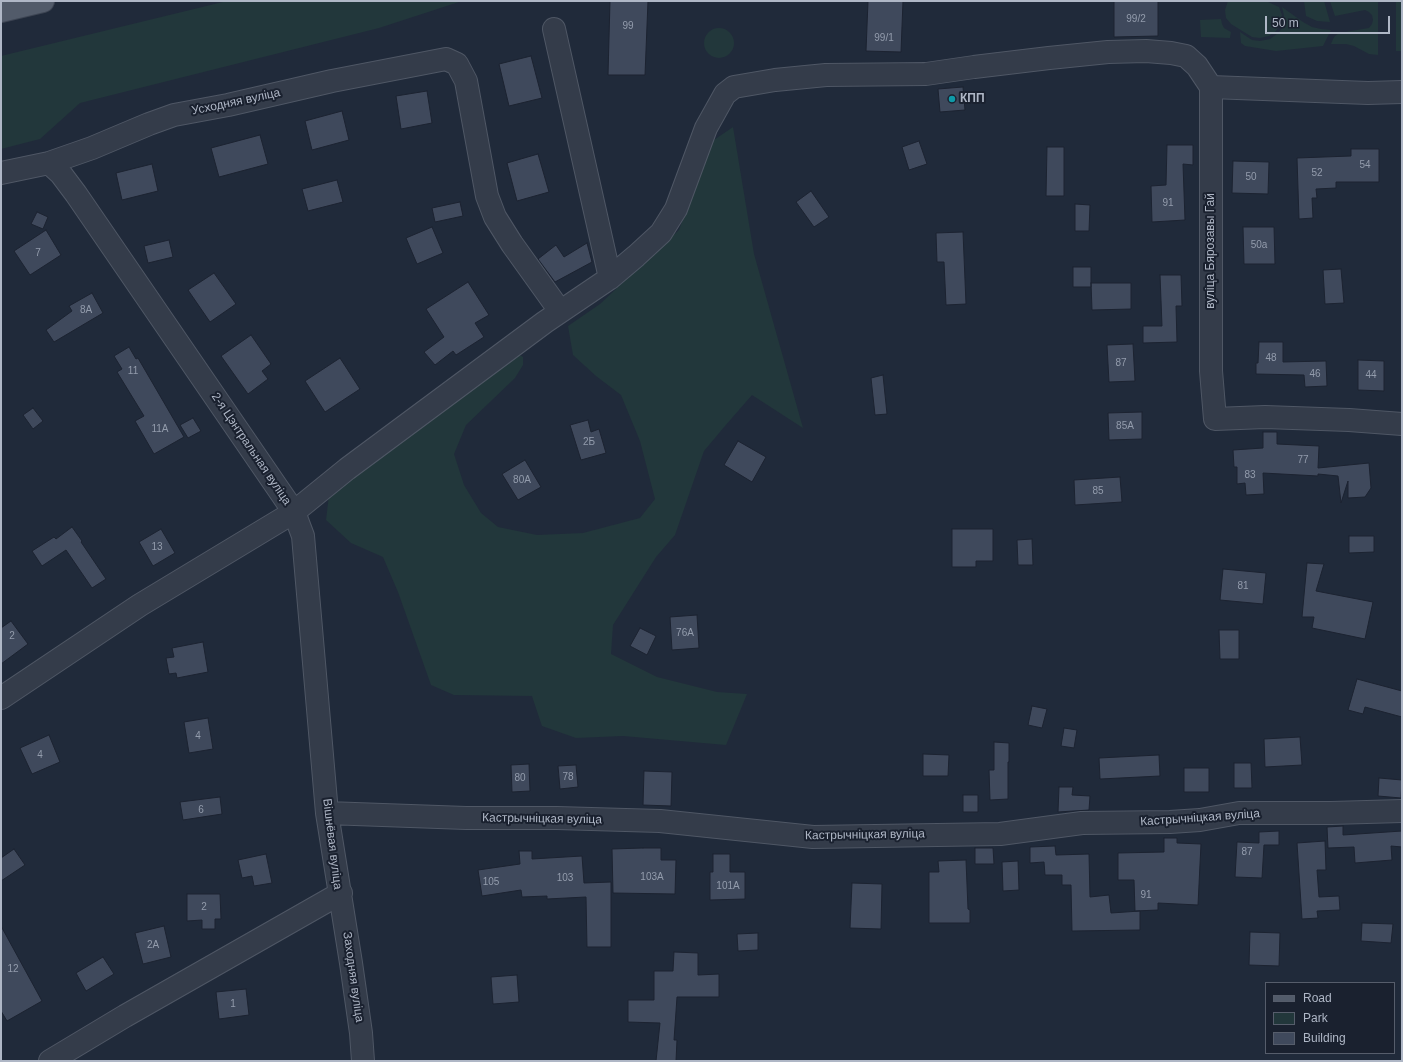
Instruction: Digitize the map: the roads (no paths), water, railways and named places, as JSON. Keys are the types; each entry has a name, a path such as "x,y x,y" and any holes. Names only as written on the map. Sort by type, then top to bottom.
{"main road":[{"path":"1,11 43,1"}],"street":[{"path":"554,29 610,278"},
{"path":"294,512 347,469 560,311 610,278 660,233 676,209 706,128 725,94 734,87 775,80 826,75 926,74 1094,53 1146,51 1186,56 1197,66 1211,87 1368,93 1402,92"},
{"name":"Усходняя вуліца","path":"1,173 49,163 92,148 174,115 228,105 332,80 446,59 457,64 466,81 488,196 495,217 512,244 560,311"},
{"name":"вуліца Бярозавы Гай","path":"1211,87 1211,371 1215,419 1265,417 1349,420 1402,424"},
{"name":"2-я Цэнтральная вуліца","path":"1,698 140,605 294,512 76,194 61,174 49,163"},
{"name":"Вішнёвая вуліца","path":"50,1061 341,893 327,813 303,536 294,512"},
{"name":"Кастрычніцкая вуліца","path":"327,813 466,818 556,818 660,821 813,837 1000,834 1082,823 1170,822 1200,820 1239,813 1402,811"},
{"name":"Заходняя вуліца","path":"341,893 360,1025 363,1061"}],"place":[{"name":"КПП","path":"952,99"}]}
